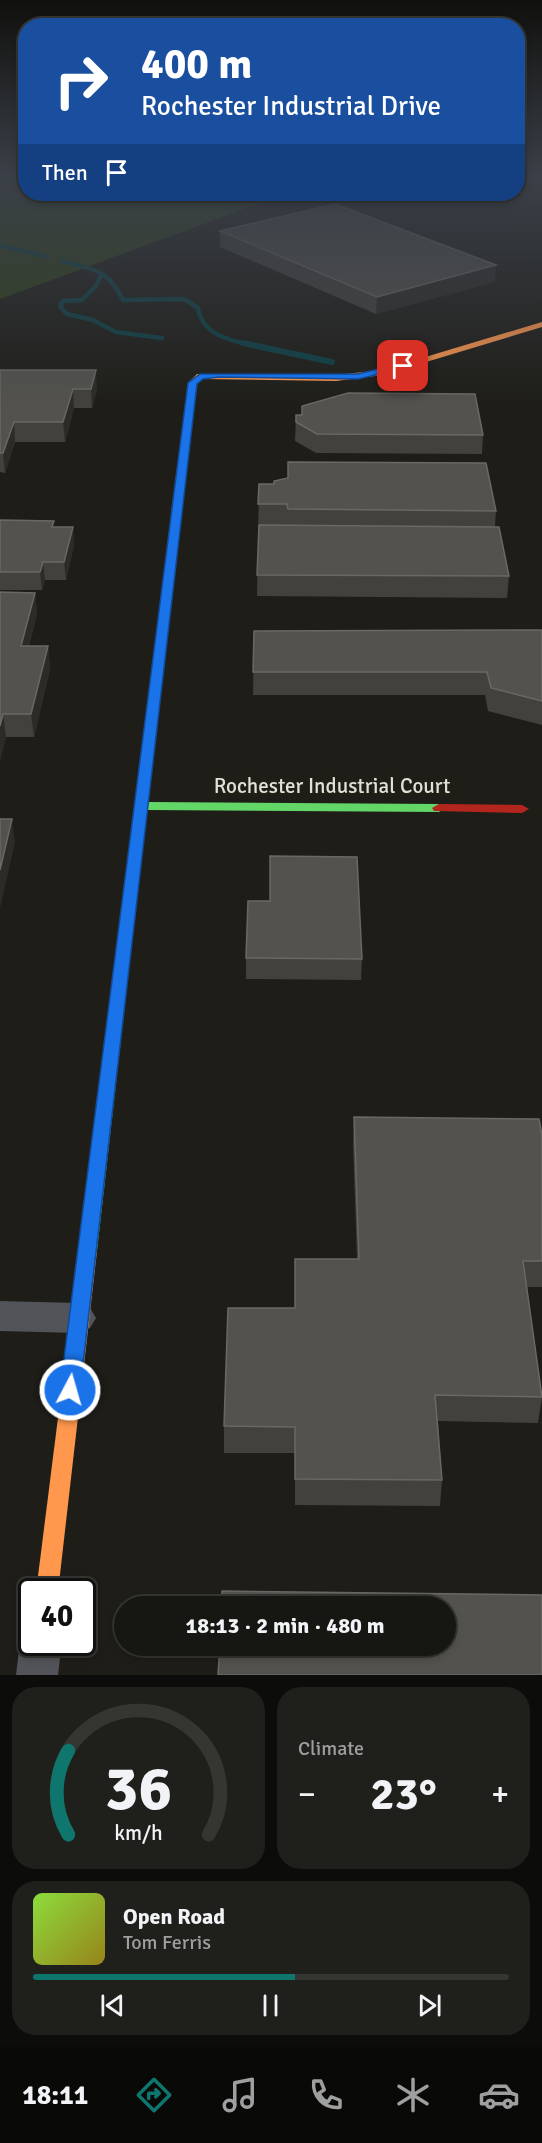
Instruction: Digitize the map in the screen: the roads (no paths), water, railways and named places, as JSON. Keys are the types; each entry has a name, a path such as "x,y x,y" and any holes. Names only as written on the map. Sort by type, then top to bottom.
{"street":[{"path":"49,1578 192,383 200,376 358,376 383,372 542,324"},
{"name":"Rochester Industrial Court","path":"142,806 522,809"},
{"path":"0,1317 78,1318"},
{"path":"37,1675 39,1656"}],"waterway":[{"path":"28,252 45,256"},
{"path":"62,261 91,269 105,276 123,300 184,299 198,308 200,317 210,330 225,338 251,345"},
{"path":"101,275 96,286 82,300 63,301 60,306 67,314 93,320 116,332 162,338"},
{"path":"243,343 332,362"}]}
